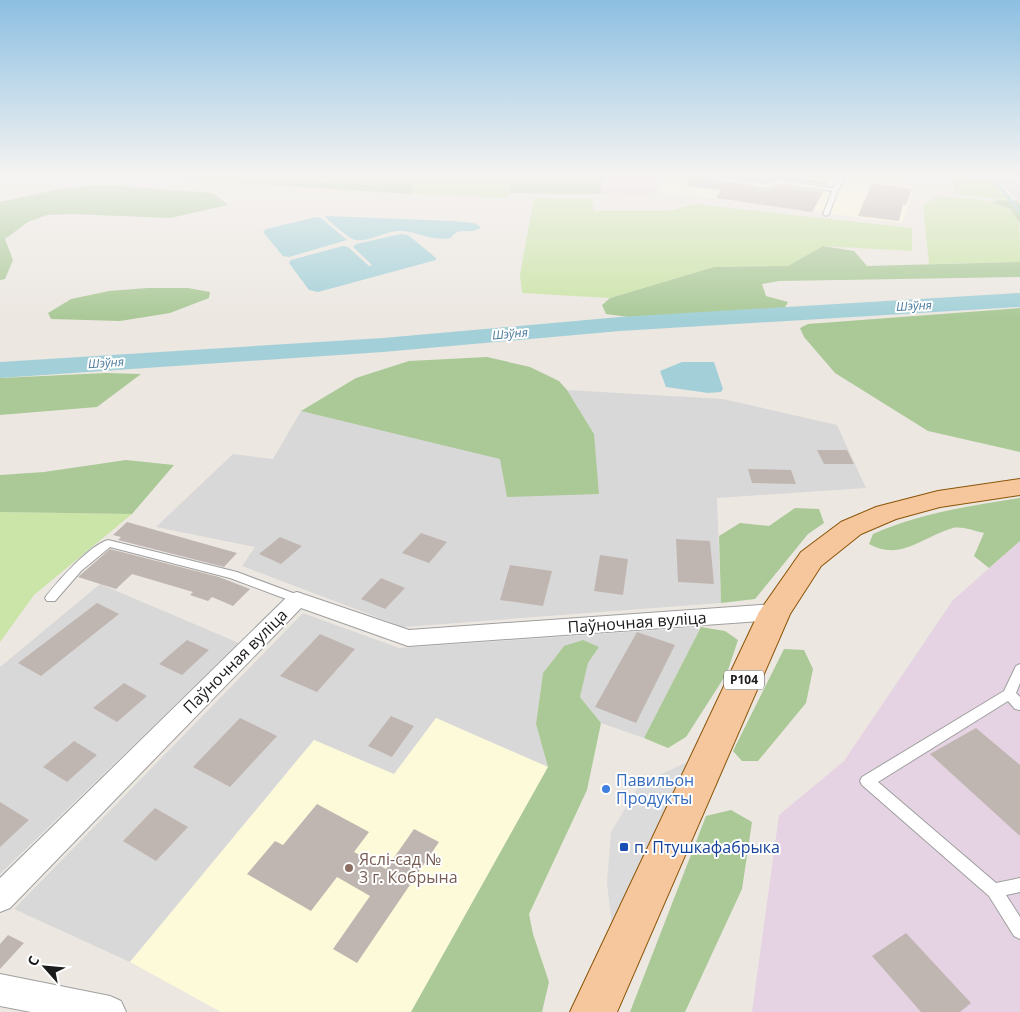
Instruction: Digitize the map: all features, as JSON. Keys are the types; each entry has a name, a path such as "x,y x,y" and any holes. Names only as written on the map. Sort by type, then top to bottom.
{"main road":[{"name":"Р104","path":"593,1012 775,612 811,559 851,528 886,513 938,499 1020,487"}],"street":[{"name":"Паўночная вуліца","path":"0,898 296,599 408,638 775,612"},
{"path":"0,990 110,1012"}],"lane":[{"path":"51,598 61,583 86,559 108,543 233,575 296,599"},
{"path":"1020,669 1009,694 866,781 994,892 1020,931"},
{"path":"1009,694 1020,705"},
{"path":"994,892 1020,885"}],"shaded area":[{"path":"567,390 723,399 837,425 866,488 717,498 721,603 403,627 242,566 255,547 156,527 233,454 273,459 301,411 500,458 594,434"},
{"path":"1020,541 1020,1012 752,1012 779,815 844,761 953,600"},
{"path":"100,584 239,643 0,874 0,667"},
{"path":"303,613 399,648 701,627 644,738 601,723 580,697 588,663 599,647 564,646 543,673 536,724 548,767 436,718 395,775 314,740 130,962 14,909"},
{"name":"Яслі-сад № 3 г. Кобрына","path":"436,718 548,767 411,1012 221,1012 130,962 314,740 394,774"},
{"path":"698,757 614,944 607,883 611,832 640,784"}],"green space":[{"path":"0,224 25,224 5,239 13,260 5,279 0,280"},
{"path":"529,224 878,224 912,228 912,251 823,246 788,266 714,267 610,298 522,293 520,275"},
{"path":"925,224 1019,224 1020,262 929,264"},
{"path":"823,246 854,251 867,266 1020,262 1020,277 779,281 762,284 766,296 788,302 783,311 636,318 606,314 602,305 610,298 714,267 788,266"},
{"path":"148,288 188,288 210,292 209,298 170,313 120,321 51,319 48,313 71,299 109,291"},
{"path":"1020,308 1020,452 928,431 835,373 804,337 800,328 808,324"},
{"path":"487,357 530,367 559,381 567,390 594,434 599,494 507,497 500,459 301,411 356,378 409,361"},
{"path":"106,373 141,374 97,407 0,415 0,378"},
{"path":"126,460 174,465 132,514 0,512 0,475 44,472"},
{"path":"1020,498 1020,541 989,568 974,556 984,533 968,529 953,528 902,549 880,549 869,544 873,534 927,515"},
{"path":"795,508 819,509 824,523 808,534 755,599 721,603 719,536 740,523 769,526"},
{"path":"0,512 132,514 34,595 0,642"},
{"path":"701,627 725,631 738,640 727,673 686,737 668,748 644,738"},
{"path":"583,640 599,647 588,663 580,697 601,723 587,790 529,914 533,934 549,982 542,1012 411,1012 548,767 536,724 543,673 564,646"},
{"path":"784,649 804,650 813,669 806,703 758,761 742,761 733,751"},
{"path":"731,810 752,822 742,889 685,1012 630,1012 706,816"}],"water":[{"path":"286,224 328,224 347,240 289,257 283,256 263,232 266,229"},
{"path":"333,224 476,224 481,227 474,231 457,232 451,238 444,239 397,231 366,240 356,240"},
{"path":"401,234 408,235 436,260 318,292 309,290 289,263 291,260 343,246 348,247 369,266 372,265 353,247 356,244"},
{"path":"682,362 714,362 723,389 721,392 708,393 666,387 660,371"}],"building":[{"path":"817,450 847,450 854,464 824,464"},
{"path":"748,469 791,470 796,484 752,483"},
{"path":"127,522 237,553 224,567 118,540 121,537 113,535"},
{"path":"421,533 447,542 429,563 402,553"},
{"path":"280,537 302,546 281,564 259,554"},
{"path":"676,539 710,541 714,584 678,582"},
{"path":"110,549 219,577 250,589 233,606 212,597 208,601 190,595 193,592 132,574 116,589 78,577"},
{"path":"600,555 628,559 623,595 594,591"},
{"path":"510,565 552,571 543,606 500,600"},
{"path":"381,578 405,588 385,609 361,599"},
{"path":"97,603 119,614 41,676 18,663"},
{"path":"637,632 675,645 636,723 595,707"},
{"path":"320,634 355,649 317,692 280,676"},
{"path":"187,640 209,650 182,675 159,664"},
{"path":"124,683 147,696 117,722 93,708"},
{"path":"391,716 414,726 392,757 368,746"},
{"path":"240,718 277,736 230,787 193,767"},
{"path":"976,728 1020,765 1020,836 930,754"},
{"path":"74,741 97,755 67,782 43,767"},
{"path":"0,802 29,820 0,847"},
{"path":"317,804 369,832 354,852 386,869 414,829 439,842 357,963 333,949 370,896 337,877 311,911 247,874 275,841 283,845"},
{"path":"155,808 188,827 156,861 123,841"},
{"path":"906,933 971,1003 960,1012 921,1012 872,956"},
{"path":"8,935 24,943 0,969 0,944"}],"waterway":[{"name":"Шэўня","path":"0,370 383,345 620,324 1020,300"}],"place":[{"name":"Павильон Продукты","path":"606,789"},
{"name":"п. Птушкафабрыка","path":"624,847"},
{"name":"Яслі-сад № 3 г. Кобрына","path":"349,868"}]}
